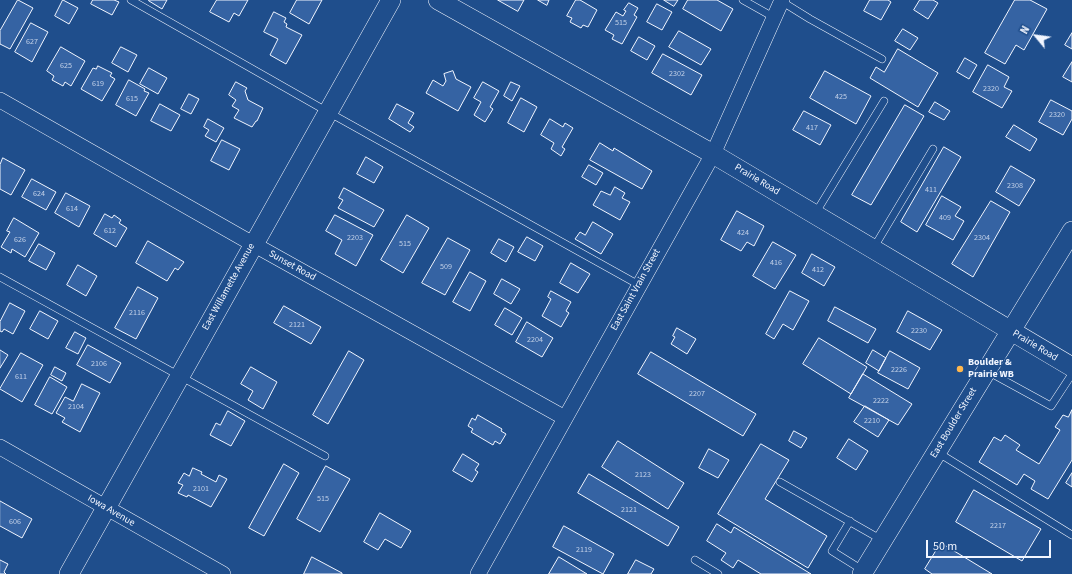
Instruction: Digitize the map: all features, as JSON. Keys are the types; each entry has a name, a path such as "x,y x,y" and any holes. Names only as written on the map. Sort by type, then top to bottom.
{"street":[{"name":"East Willamette Avenue","path":"69,574 391,0"},
{"name":"Prairie Road","path":"438,0 713,154 1072,367"},
{"name":"East Saint Vrain Street","path":"478,574 713,154 782,1"},
{"name":"Sunset Road","path":"0,100 253,244 565,418"},
{"name":"East Boulder Street","path":"863,572 1072,231"},
{"name":"Iowa Avenue","path":"0,447 223,574"}],"lane":[{"path":"130,0 639,285"},
{"path":"743,0 775,18"},
{"path":"782,1 810,19 882,59"},
{"path":"815,214 884,101"},
{"path":"873,249 933,149"},
{"path":"0,277 325,456"},
{"path":"986,370 1051,406 1072,374"},
{"path":"936,452 1072,535"},
{"path":"780,482 883,540"},
{"path":"850,521 832,551 863,572"},
{"path":"695,560 718,574"}],"building":[{"path":"18,0 33,8 10,49 0,44 0,31"},
{"path":"63,0 78,8 69,24 55,16"},
{"path":"93,0 114,0 119,2 112,15 91,4"},
{"path":"149,0 167,0 162,9"},
{"path":"217,0 248,0 239,16 234,13 229,22 210,12"},
{"path":"297,0 322,0 309,24 290,13"},
{"path":"498,0 524,0 518,11"},
{"path":"538,0 549,0 547,5"},
{"path":"576,0 580,0 597,10 588,27 583,25 581,28 570,22 572,18 567,16"},
{"path":"664,0 678,0 674,6"},
{"path":"688,0 717,0 733,9 721,31 683,9"},
{"path":"870,0 888,0 891,2 881,20 864,11"},
{"path":"920,0 933,0 938,3 928,19 914,10"},
{"path":"1015,0 1030,0 1047,9 1024,50 1016,45 1005,64 985,53"},
{"path":"629,3 638,8 634,15 637,17 622,44 612,39 614,35 605,30 616,12 623,16 626,11 624,10"},
{"path":"657,4 672,12 662,30 647,22"},
{"path":"274,12 286,18 284,22 287,24 286,27 302,35 286,64 270,55 278,39 264,32"},
{"path":"31,23 48,32 32,62 15,52"},
{"path":"903,29 918,38 910,50 895,41"},
{"path":"679,31 711,49 701,65 669,47"},
{"path":"1072,33 1072,49 1065,45"},
{"path":"639,37 655,46 647,60 631,51"},
{"path":"61,47 85,61 71,86 65,82 63,86 52,80 54,76 47,71"},
{"path":"121,47 137,55 128,72 112,63"},
{"path":"898,49 938,73 918,107 870,78 876,67 884,72"},
{"path":"663,54 702,75 691,95 652,73"},
{"path":"965,58 977,65 969,79 957,72"},
{"path":"1072,62 1072,82 1063,77"},
{"path":"988,65 1009,77 1004,87 1012,91 1002,108 973,92"},
{"path":"98,66 112,73 110,76 115,79 102,101 81,89 93,68 96,69"},
{"path":"149,68 167,78 158,94 140,84"},
{"path":"453,71 456,79 471,87 458,111 426,93 433,80 443,86 446,81 444,74"},
{"path":"825,71 871,96 856,124 810,98"},
{"path":"129,80 149,93 136,116 116,105"},
{"path":"236,82 247,88 245,91 248,100 263,108 257,121 252,127 234,118 239,110 232,106 236,100 229,95"},
{"path":"483,82 499,91 490,107 493,109 485,122 474,115 481,102 474,98"},
{"path":"511,82 520,86 512,101 504,96"},
{"path":"189,94 199,99 191,114 181,109"},
{"path":"521,98 537,107 524,132 508,123"},
{"path":"1051,100 1072,111 1072,119 1063,135 1039,122"},
{"path":"935,102 950,111 944,120 929,112"},
{"path":"160,104 180,115 171,131 151,121"},
{"path":"397,104 414,113 408,123 414,127 410,132 389,119"},
{"path":"905,105 924,116 871,205 852,195"},
{"path":"804,111 831,125 820,145 793,130"},
{"path":"208,119 224,128 216,142 205,136 209,130 204,127"},
{"path":"550,119 563,127 565,123 573,128 562,147 565,149 561,156 551,149 554,143 541,135"},
{"path":"1014,125 1037,139 1030,151 1006,137"},
{"path":"222,140 240,149 229,170 211,161"},
{"path":"600,143 613,151 614,148 652,171 642,189 590,160"},
{"path":"944,147 961,157 917,232 901,222"},
{"path":"366,157 383,167 374,183 357,174"},
{"path":"3,158 25,170 11,195 0,189 0,165"},
{"path":"589,165 603,173 596,185 582,177"},
{"path":"1011,166 1035,180 1019,206 996,192"},
{"path":"32,179 56,192 46,210 22,197"},
{"path":"615,187 625,193 622,198 630,202 620,220 593,205 601,191 610,195"},
{"path":"344,188 384,210 374,227 338,208 343,200 339,198"},
{"path":"66,193 90,206 79,227 55,213"},
{"path":"942,196 961,207 955,216 964,221 953,240 926,225"},
{"path":"991,201 1010,212 973,277 952,264"},
{"path":"737,211 764,226 754,246 747,242 741,251 721,240"},
{"path":"105,214 112,218 114,215 121,220 119,223 127,228 116,247 94,234"},
{"path":"335,215 373,235 356,266 335,254 342,240 326,231"},
{"path":"407,215 429,228 403,273 381,260"},
{"path":"14,218 39,233 25,257 12,249 11,253 1,247 10,232 7,231"},
{"path":"593,222 613,234 601,254 575,239 580,232 585,235"},
{"path":"527,237 543,246 535,261 518,252"},
{"path":"448,238 470,250 445,295 422,283"},
{"path":"499,239 514,247 506,262 491,253"},
{"path":"148,241 184,262 178,270 175,268 167,281 136,263"},
{"path":"773,242 796,255 775,289 753,276"},
{"path":"39,244 55,253 46,270 29,261"},
{"path":"812,254 835,267 824,286 802,273"},
{"path":"571,263 590,274 578,293 560,283"},
{"path":"78,265 97,276 86,296 67,285"},
{"path":"470,272 486,281 470,311 453,302"},
{"path":"502,279 520,289 511,304 494,294"},
{"path":"138,287 158,298 136,339 115,328"},
{"path":"551,291 571,302 566,311 569,313 561,327 542,316 551,299 548,297"},
{"path":"790,291 809,301 793,330 783,324 774,339 766,334"},
{"path":"10,303 25,311 13,334 4,329 2,332 0,331 0,322"},
{"path":"284,306 321,327 311,344 274,323"},
{"path":"835,307 876,329 868,343 828,321"},
{"path":"505,308 522,318 512,335 495,325"},
{"path":"40,311 58,321 48,339 30,329"},
{"path":"908,311 942,330 930,350 897,332"},
{"path":"527,322 553,338 542,357 516,342"},
{"path":"677,328 696,339 687,354 671,344 675,337 673,336"},
{"path":"75,332 86,338 78,354 66,348"},
{"path":"819,338 867,367 851,394 803,364"},
{"path":"88,345 121,363 110,383 77,365"},
{"path":"0,350 8,355 0,368"},
{"path":"873,350 886,358 879,371 866,363"},
{"path":"349,351 364,360 328,424 313,415"},
{"path":"890,351 920,368 908,389 878,373"},
{"path":"651,352 756,414 743,436 638,374"},
{"path":"21,353 43,365 22,402 0,389"},
{"path":"55,367 66,373 62,381 51,375"},
{"path":"251,367 277,382 263,409 248,400 253,391 241,384"},
{"path":"863,374 912,404 898,425 849,398"},
{"path":"50,377 67,387 52,414 35,405"},
{"path":"82,384 100,393 80,432 62,422 65,418 56,413 65,397 73,401"},
{"path":"865,406 889,420 878,437 854,422"},
{"path":"1072,410 1072,460 1048,499 1031,489 1035,481 1024,474 1017,485 979,462 994,437 1001,441 1005,435 1020,445 1016,450 1039,464 1060,430 1055,427 1063,415 1068,417"},
{"path":"228,411 245,421 231,446 210,435 216,423 220,425"},
{"path":"478,415 502,429 501,431 506,434 500,444 495,441 493,445 471,432 473,429 468,426 472,418 475,420"},
{"path":"794,431 807,438 801,448 789,441"},
{"path":"849,439 868,451 856,470 837,458"},
{"path":"618,441 684,483 668,509 602,467"},
{"path":"761,444 789,460 765,499 827,536 808,568 718,514"},
{"path":"709,449 729,460 718,478 699,468"},
{"path":"463,454 479,464 475,470 478,472 472,482 453,471"},
{"path":"284,464 299,473 264,536 249,528"},
{"path":"326,466 350,479 320,532 297,519"},
{"path":"193,468 202,472 201,474 216,482 219,475 227,479 211,507 188,495 187,497 178,493 183,485 178,483 184,473 189,476"},
{"path":"1072,473 1072,487 1066,483"},
{"path":"589,474 679,527 668,546 578,493"},
{"path":"974,490 1041,529 1022,561 956,522"},
{"path":"0,501 32,519 22,538 0,526"},
{"path":"380,513 411,531 401,548 385,539 378,550 364,542"},
{"path":"717,524 731,533 734,527 811,574 761,574 738,560 733,568 721,560 726,553 707,541"},
{"path":"564,526 614,554 603,574 553,547"},
{"path":"941,543 992,574 932,574 925,569"},
{"path":"312,557 342,573 342,574 304,574"},
{"path":"559,557 587,574 549,574"},
{"path":"0,560 8,564 4,572 6,574 0,574"},
{"path":"636,560 654,569 651,574 628,574"}],"place":[{"name":"Boulder & Prairie WB","path":"960,369"}]}
